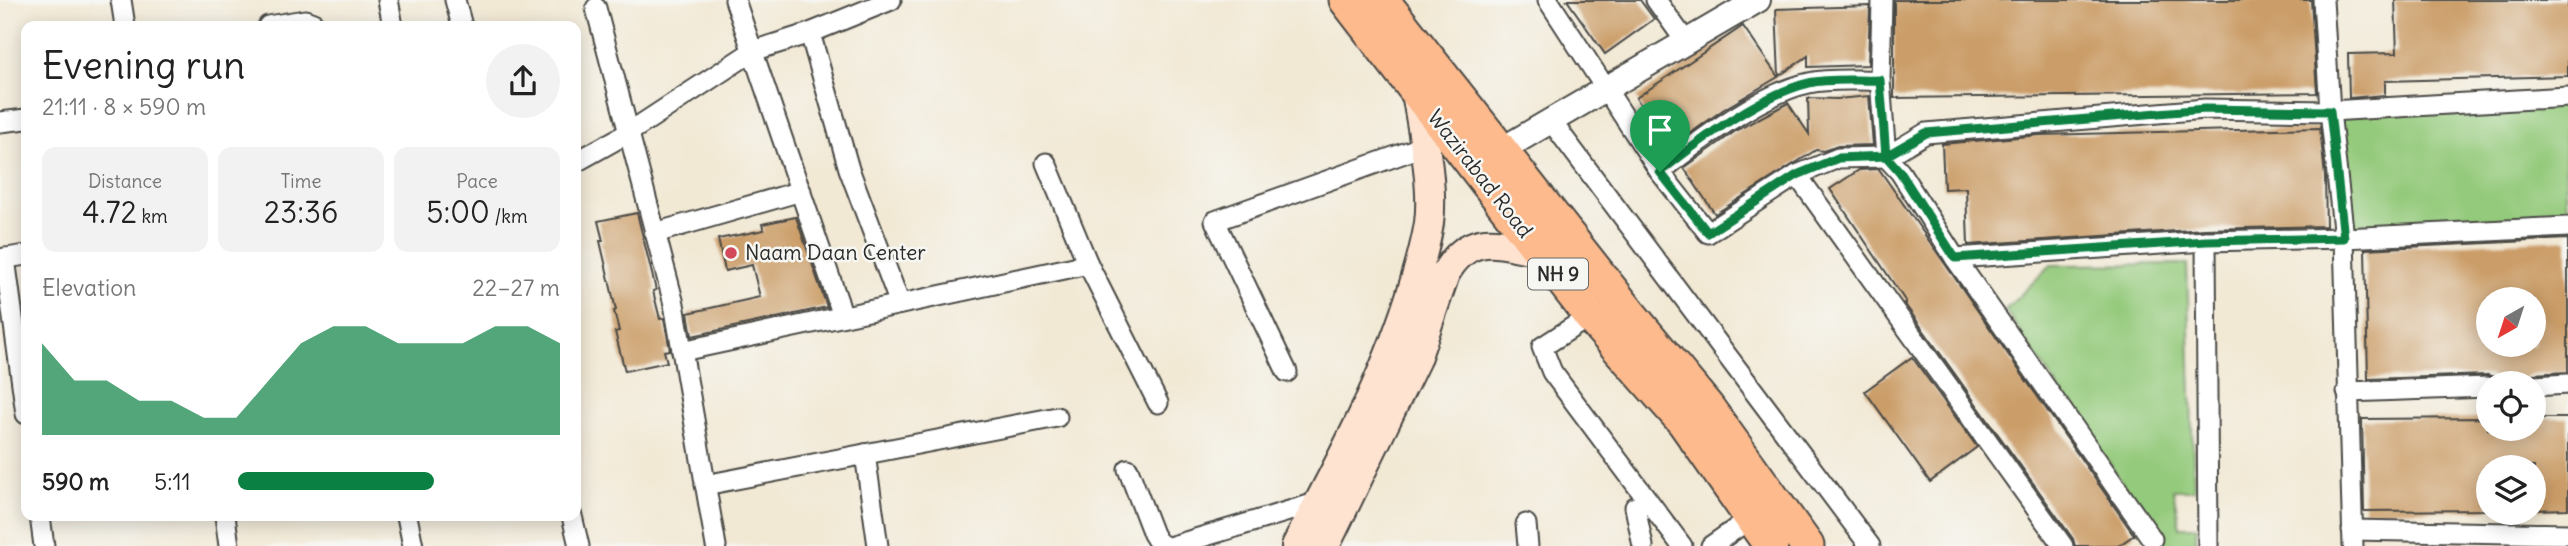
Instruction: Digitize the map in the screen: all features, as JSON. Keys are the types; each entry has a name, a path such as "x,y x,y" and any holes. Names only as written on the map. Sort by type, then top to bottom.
{"highway":[{"name":"Wazirabad Road","path":"1346,0 1590,316 1684,422 1771,546"},
{"name":"Wazirabad Road","path":"1382,0 1630,314 1707,407 1807,546"}],"main road":[{"path":"1296,546 1387,363 1420,265 1429,222 1424,146 1416,92"},
{"path":"1325,546 1416,359 1451,263 1474,244 1490,241 1539,251"}],"street":[{"path":"121,0 124,21"},
{"path":"388,0 392,21"},
{"path":"456,0 461,21"},
{"path":"735,0 843,316"},
{"path":"581,159 628,133 753,51 810,33 866,5 891,0"},
{"path":"1548,0 1660,172 1708,233 1797,175 1838,158 1886,156 1926,133 2205,109 2330,111 2568,97"},
{"path":"1656,0 1686,43"},
{"path":"1501,150 1758,0"},
{"path":"1882,0 1880,80 1886,156 1900,172 1955,258 2152,539"},
{"path":"2323,0 2330,111 2344,238 2352,538 2568,534"},
{"path":"596,8 674,304 716,546"},
{"path":"810,33 849,169 900,304"},
{"path":"1660,172 1682,154 1767,98 1810,82 1880,80"},
{"path":"0,122 21,119"},
{"path":"1550,121 1870,546"},
{"path":"1287,372 1215,221 1424,146"},
{"path":"1046,163 1088,264 1158,403"},
{"path":"1797,175 2063,546"},
{"path":"655,233 801,191"},
{"path":"1955,258 2206,241 2344,238 2568,227"},
{"path":"2206,241 2208,546"},
{"path":"21,256 2,259 21,382"},
{"path":"682,351 1088,264"},
{"path":"1590,316 1542,347 1552,372 1682,546"},
{"path":"2546,385 2568,384"},
{"path":"2347,392 2476,387"},
{"path":"705,485 1057,417"},
{"path":"864,454 878,546"},
{"path":"1128,469 1153,534 1164,546"},
{"path":"1172,546 1319,502"},
{"path":"1635,508 1643,546"},
{"path":"1711,546 1751,518"},
{"path":"41,521 44,546"},
{"path":"226,521 229,546"},
{"path":"408,521 413,546"},
{"path":"573,521 579,546"},
{"path":"1525,524 1528,546"}],"green space":[{"path":"2564,104 2567,222 2347,235 2335,115"},
{"path":"2187,264 2194,490 2173,490 2180,527 2197,527 2195,546 2165,546 2005,310 2051,265"}],"building":[{"path":"1567,0 1640,0 1654,19 1605,54"},
{"path":"1894,0 2311,0 2317,93 1894,98"},
{"path":"2395,0 2568,0 2568,76 2385,81 2385,95 2349,98 2348,54 2397,53"},
{"path":"1870,6 1868,65 1808,67 1808,56 1779,76 1776,9"},
{"path":"1743,26 1778,77 1724,109 1670,148 1636,98"},
{"path":"1869,96 1873,145 1816,150 1715,214 1684,168 1737,130 1788,103 1809,134 1808,98"},
{"path":"2320,128 2326,226 2205,229 1968,245 1966,188 1944,189 1942,144 2040,135"},
{"path":"1879,169 2134,535 2118,546 2075,546 2073,539 1904,303 1906,302 1830,189 1859,170"},
{"path":"637,213 656,290 653,291 660,319 664,318 670,350 664,351 667,362 625,371 615,332 619,331 614,311 616,310 598,221"},
{"path":"796,217 827,307 692,336 688,313 760,297 752,265 725,271 718,239 764,230 762,224"},
{"path":"2568,239 2568,372 2476,371 2476,375 2368,379 2365,249"},
{"path":"1912,357 1977,447 1930,482 1865,391"},
{"path":"2476,418 2476,441 2546,441 2546,418 2568,418 2568,509 2546,510 2546,455 2476,455 2476,510 2364,511 2362,419"}],"place":[{"name":"Naam Daan Center","path":"731,253"}],"route":[{"path":"1660,172 1682,154 1767,98 1810,82 1880,80 1886,156 1926,133 2205,109 2330,111 2344,238 2206,241 1955,258 1900,172 1886,156 1838,158 1797,175 1708,233 1660,172"}]}
